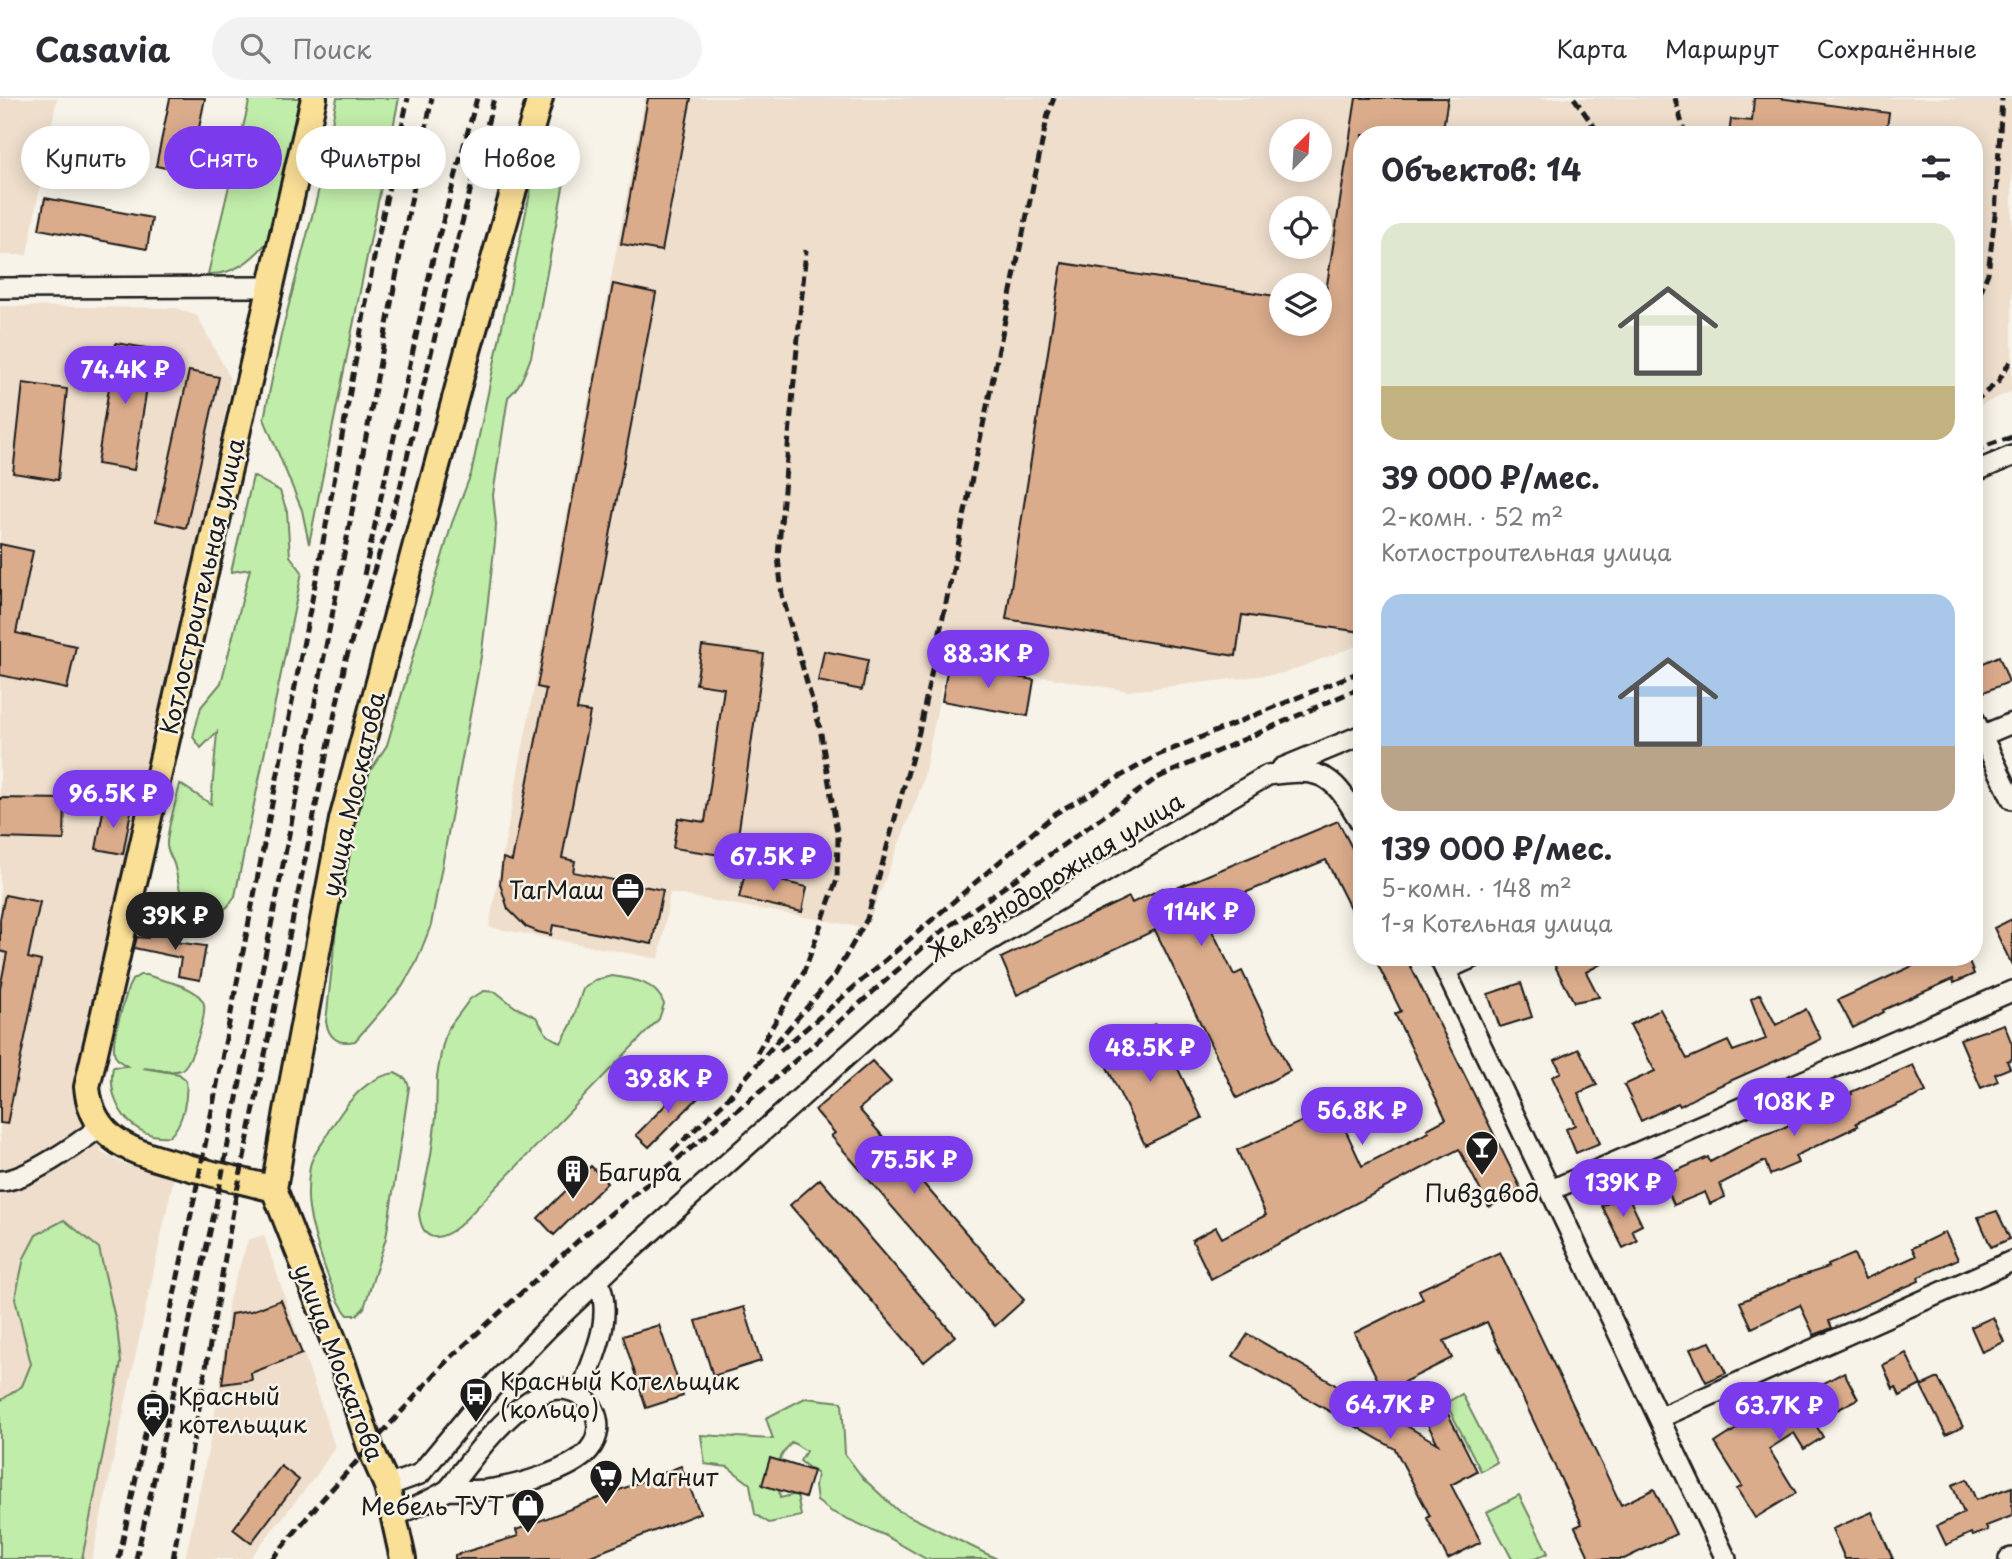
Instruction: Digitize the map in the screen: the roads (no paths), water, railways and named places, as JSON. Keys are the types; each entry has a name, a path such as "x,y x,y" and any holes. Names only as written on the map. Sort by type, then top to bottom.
{"main road":[{"name":"Котлостроительная улица","path":"101,1126 89,1101 89,1074 314,98"},
{"name":"улица Москатова","path":"403,1559 387,1486 274,1189 342,820 467,354 540,98"},
{"path":"101,1126 123,1145 148,1156 274,1189"}],"street":[{"path":"0,288 270,287"},
{"path":"1983,467 2012,456"},
{"path":"1983,730 2012,723"},
{"name":"Железнодорожная улица","path":"387,1486 420,1474 497,1381 598,1280 947,966 1268,775 1353,739"},
{"path":"1983,743 2012,799"},
{"name":"Железнодорожная улица","path":"1268,775 1290,771 1326,777 1340,788 1353,809"},
{"path":"1444,966 1726,1559"},
{"path":"1551,1190 2012,990"},
{"path":"0,1181 10,1181 50,1161 101,1126"},
{"path":"1659,1418 2012,1261"},
{"path":"580,1395 604,1324 604,1294 598,1280"},
{"path":"394,1517 448,1490 485,1444 527,1402 538,1395 559,1389 580,1395 597,1414 597,1436 585,1454 551,1472 503,1487 475,1491 448,1490"}],"railway":[{"path":"119,1559 200,1171 320,559 376,247 408,98"},
{"path":"136,1559 216,1205 432,98"},
{"path":"364,575 434,254 477,98"},
{"path":"173,1559 233,1211 346,659 400,488 453,258 494,98"},
{"path":"726,1100 835,975 867,919 919,732 1048,114 1054,98"},
{"path":"1574,98 1594,126"},
{"path":"1675,98 1683,126"},
{"path":"1983,286 1988,273 1995,215 2002,98"},
{"path":"757,1053 804,972 837,879 838,838 820,728 782,595 778,556 806,250"},
{"path":"1983,394 1998,382 2012,358"},
{"path":"1983,447 2012,437"},
{"path":"780,1051 1056,813 1158,755 1353,675"},
{"path":"272,1559 447,1361 581,1238 762,1090 937,935 1157,778 1353,691"},
{"path":"672,1151 733,1094"}],"place":[{"name":"ТагМаш","path":"628,919"},
{"name":"Пивзавод","path":"1482,1177"},
{"name":"Багира","path":"573,1201"},
{"name":"Красный Котельщик (кольцо)","path":"476,1424"},
{"name":"Красный котельщик","path":"153,1439"},
{"name":"Магнит","path":"606,1506"},
{"name":"Мебель ТУТ","path":"528,1535"}]}
